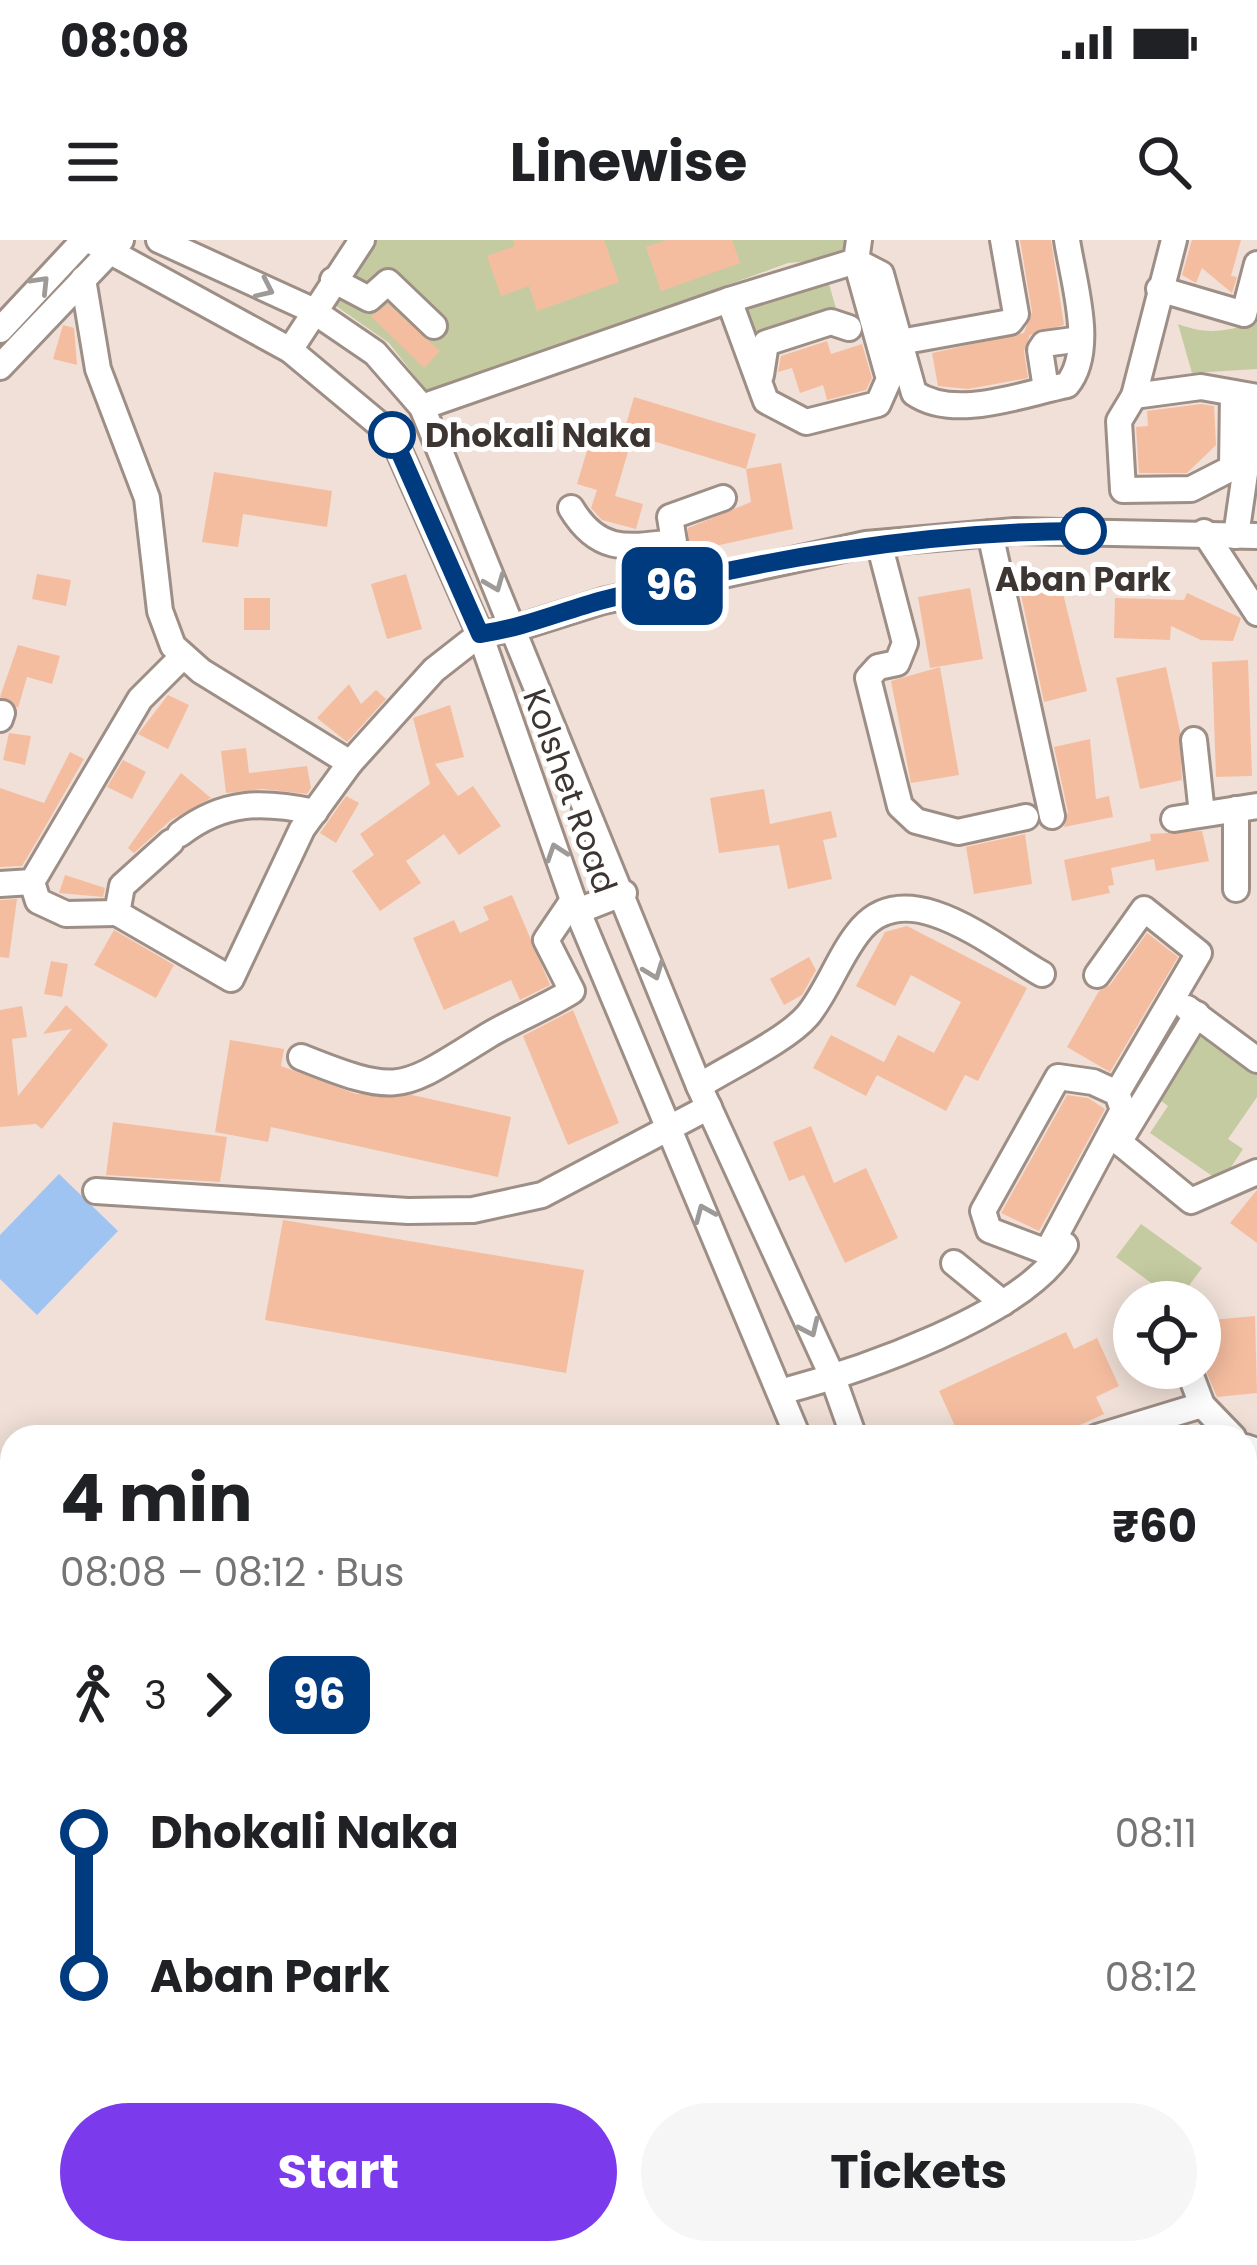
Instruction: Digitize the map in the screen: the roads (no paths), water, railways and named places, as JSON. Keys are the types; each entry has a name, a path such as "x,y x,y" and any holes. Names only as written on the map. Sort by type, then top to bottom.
{"street":[{"name":"Kolshet Road","path":"159,240 311,310 376,353 422,407 704,1096 833,1378 850,1425"},
{"path":"290,350 311,310 362,240"},
{"path":"900,342 1010,322 1016,314 1004,240"},
{"path":"858,251 881,274 914,393 927,402 959,406 1067,385 1076,374 1081,339 1067,240"},
{"path":"1174,240 1134,396 1119,422 1123,490 1190,489 1232,469 1249,395"},
{"name":"Kolshet Road","path":"101,244 290,350 392,435 480,634 575,906 793,1425"},
{"path":"0,367 82,279 101,244"},
{"path":"0,330 101,244"},
{"path":"422,407 858,251"},
{"path":"729,300 766,401 806,422 878,404 889,379 858,251"},
{"path":"1159,289 1244,314 1257,264"},
{"path":"82,279 98,369 147,498 160,611 173,646 350,763"},
{"path":"333,280 369,299 388,282 434,326"},
{"path":"755,378 765,367 761,356 766,343 831,322 849,328"},
{"path":"1046,389 1040,350 1044,344 1081,339"},
{"path":"1134,396 1201,387 1249,395"},
{"path":"183,656 140,699 32,882 38,902 66,914 117,913 231,979 253,941 283,862 350,763 434,670 480,634 514,629 602,601 879,543 990,533 1247,536 1249,395"},
{"path":"690,582 670,517 723,499"},
{"path":"571,508 586,533 624,548 674,542"},
{"path":"1204,532 1257,613"},
{"path":"990,533 1052,816"},
{"path":"879,543 905,643 897,663 878,668 868,678 900,806 916,820 958,832 1026,817"},
{"path":"1193,740 1202,814"},
{"path":"117,913 122,886 202,817 238,803 315,812"},
{"path":"1174,819 1246,808 1236,889"},
{"path":"0,884 32,882"},
{"path":"302,1057 364,1082 412,1081 443,1068 505,1026 572,991 546,940 575,906 624,893"},
{"path":"96,1191 408,1211 473,1210 542,1195 666,1125 805,1019 858,932 876,914 903,905 935,914 1042,974"},
{"path":"1097,975 1139,912 1150,910 1199,953 1117,1093"},
{"path":"1174,1000 1257,1060"},
{"path":"780,1392 833,1378 1003,1303 1042,1277 1061,1252 1157,1071 1197,1014"},
{"path":"1058,1077 1093,1082 1117,1093 1123,1110 1047,1252 989,1230 983,1211 1058,1077"},
{"path":"1119,1142 1191,1202 1257,1172"},
{"path":"954,1263 1003,1303"},
{"path":"1196,1389 1202,1405 1221,1425"},
{"path":"1136,1425 1202,1405"}],"water":[{"path":"59,1174 118,1231 37,1315 0,1279 0,1235"}],"place":[{"name":"Dhokali Naka","path":"392,435"},
{"name":"Aban Park","path":"1083,531"}]}
